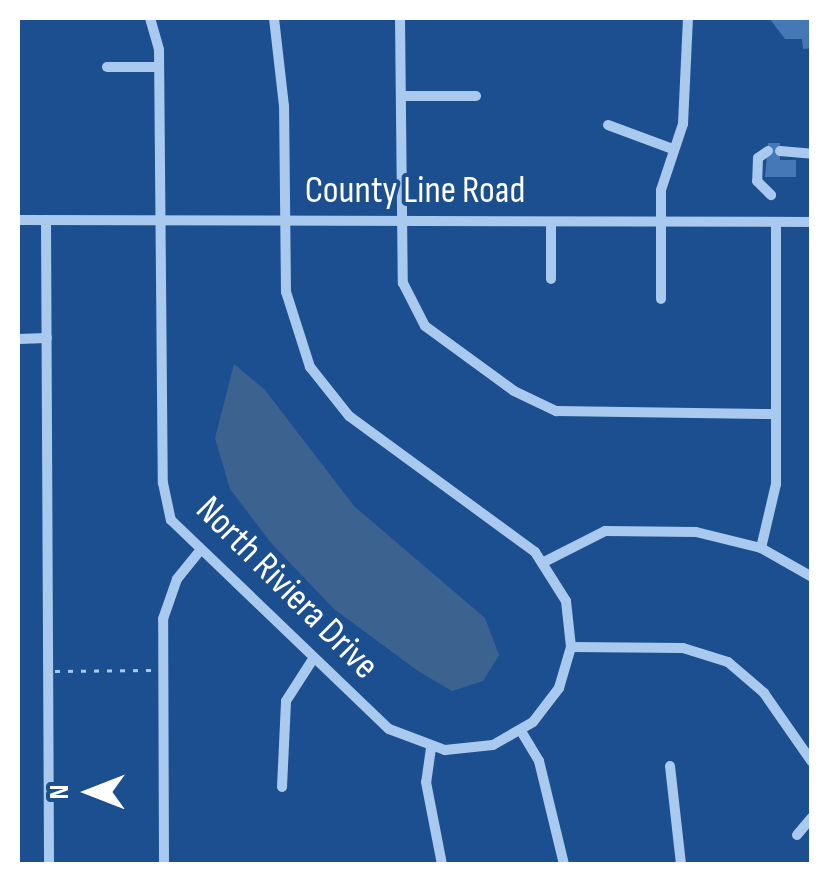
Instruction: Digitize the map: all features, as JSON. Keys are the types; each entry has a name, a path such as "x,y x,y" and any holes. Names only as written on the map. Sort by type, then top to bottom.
{"street":[{"name":"North Riviera Drive","path":"150,18 159,67 164,495 177,530 390,729 431,748 477,749 522,731"},
{"path":"274,18 290,312 320,384 365,428 544,562 566,601 571,647 560,688 522,731 538,761 564,864"},
{"path":"400,18 402,283 417,316 528,400 571,413 776,414"},
{"path":"662,299 661,221 673,149 685,111 688,18"},
{"path":"108,67 159,67"},
{"path":"401,96 476,96"},
{"path":"608,125 673,149"},
{"path":"771,196 757,180 758,158 774,151 812,154"},
{"name":"County Line Road","path":"18,220 812,222"},
{"path":"46,220 50,864"},
{"path":"551,222 551,279"},
{"path":"760,548 775,499 776,222"},
{"path":"18,338 48,338"},
{"path":"544,562 577,540 619,530 696,532 760,548 812,578"},
{"path":"164,864 166,604 198,553"},
{"path":"571,647 683,648 728,662 764,692 812,762"},
{"path":"282,787 286,701 313,659"},
{"path":"431,748 426,782 442,864"},
{"path":"670,766 681,864"},
{"path":"797,834 812,817"}],"path":[{"path":"49,671 163,670"}],"water":[{"path":"234,364 265,390 354,506 485,618 499,655 483,681 452,691 418,671 334,609 271,543 230,489 215,438"}],"building":[{"path":"769,18 812,18 812,48 803,49 802,39 785,39"},
{"path":"768,143 780,143 780,160 796,160 796,177 765,177"}]}
